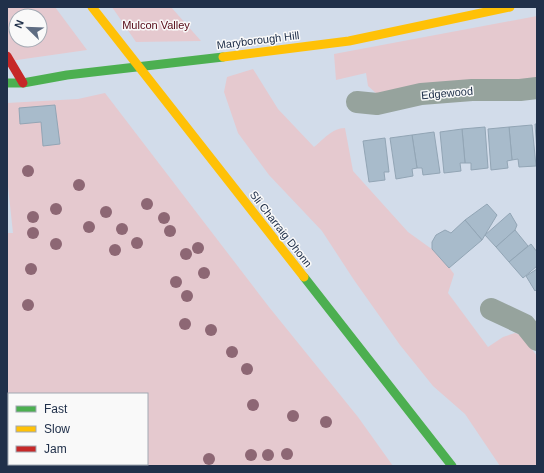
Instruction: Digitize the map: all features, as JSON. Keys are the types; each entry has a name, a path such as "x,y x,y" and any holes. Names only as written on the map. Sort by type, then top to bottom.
{"main road":[{"name":"Sli Charraig Dhonn","path":"92,7 452,466"},
{"name":"Maryborough Hill","path":"7,83 23,83 67,75 349,41 510,7"},
{"path":"7,56 23,83"}],"street":[{"name":"Edgewood","path":"357,102 377,104 421,94 472,90 520,90 537,88"},
{"path":"491,309 525,325 537,340"}],"green space":[{"path":"7,7 55,7 87,50 10,61 7,56"},
{"name":"Mulcon Valley","path":"112,7 171,7 201,41 136,42"},
{"path":"537,16 537,78 377,94 368,86 366,73 336,80 334,54"},
{"path":"253,69 278,109 314,147 332,132 345,128 353,171 408,232 440,255 454,274 448,293 488,347 503,337 515,333 521,335 537,356 537,466 500,466 465,414 433,386 400,345 354,280 322,231 269,175 238,133 224,92 227,77"},
{"path":"105,93 269,307 358,417 393,466 7,466 7,233 13,233 7,177 7,103 78,99"}],"building":[{"path":"55,105 60,144 43,146 41,122 20,124 19,108"},
{"path":"535,124 537,124 537,151"},
{"path":"532,125 536,166 519,167 518,159 512,160 509,127"},
{"path":"485,127 488,168 471,170 471,163 465,163 462,129"},
{"path":"509,127 512,160 507,161 508,168 491,170 488,129"},
{"path":"462,129 465,163 460,163 461,171 444,173 440,132"},
{"path":"434,132 440,173 423,175 422,168 417,168 412,135"},
{"path":"412,135 417,168 412,169 413,176 396,179 390,138"},
{"path":"385,138 389,172 384,172 385,180 369,182 363,141"},
{"path":"487,204 497,215 482,240 465,220"},
{"path":"510,213 517,225 515,230 496,247 485,235"},
{"path":"465,220 482,240 449,268 432,249 432,242 436,235 445,230 451,233"},
{"path":"515,230 528,246 509,262 496,247"},
{"path":"531,244 537,252 537,266 523,278 509,262"},
{"path":"537,269 537,289 535,291 526,276"}],"traffic: fast":[{"path":"7,83 23,83 67,75 223,57"},
{"path":"304,277 452,466"}],"traffic: slow":[{"path":"92,7 304,277"},
{"path":"223,57 349,41 510,7"}],"traffic: jam":[{"path":"7,56 23,83"}]}
